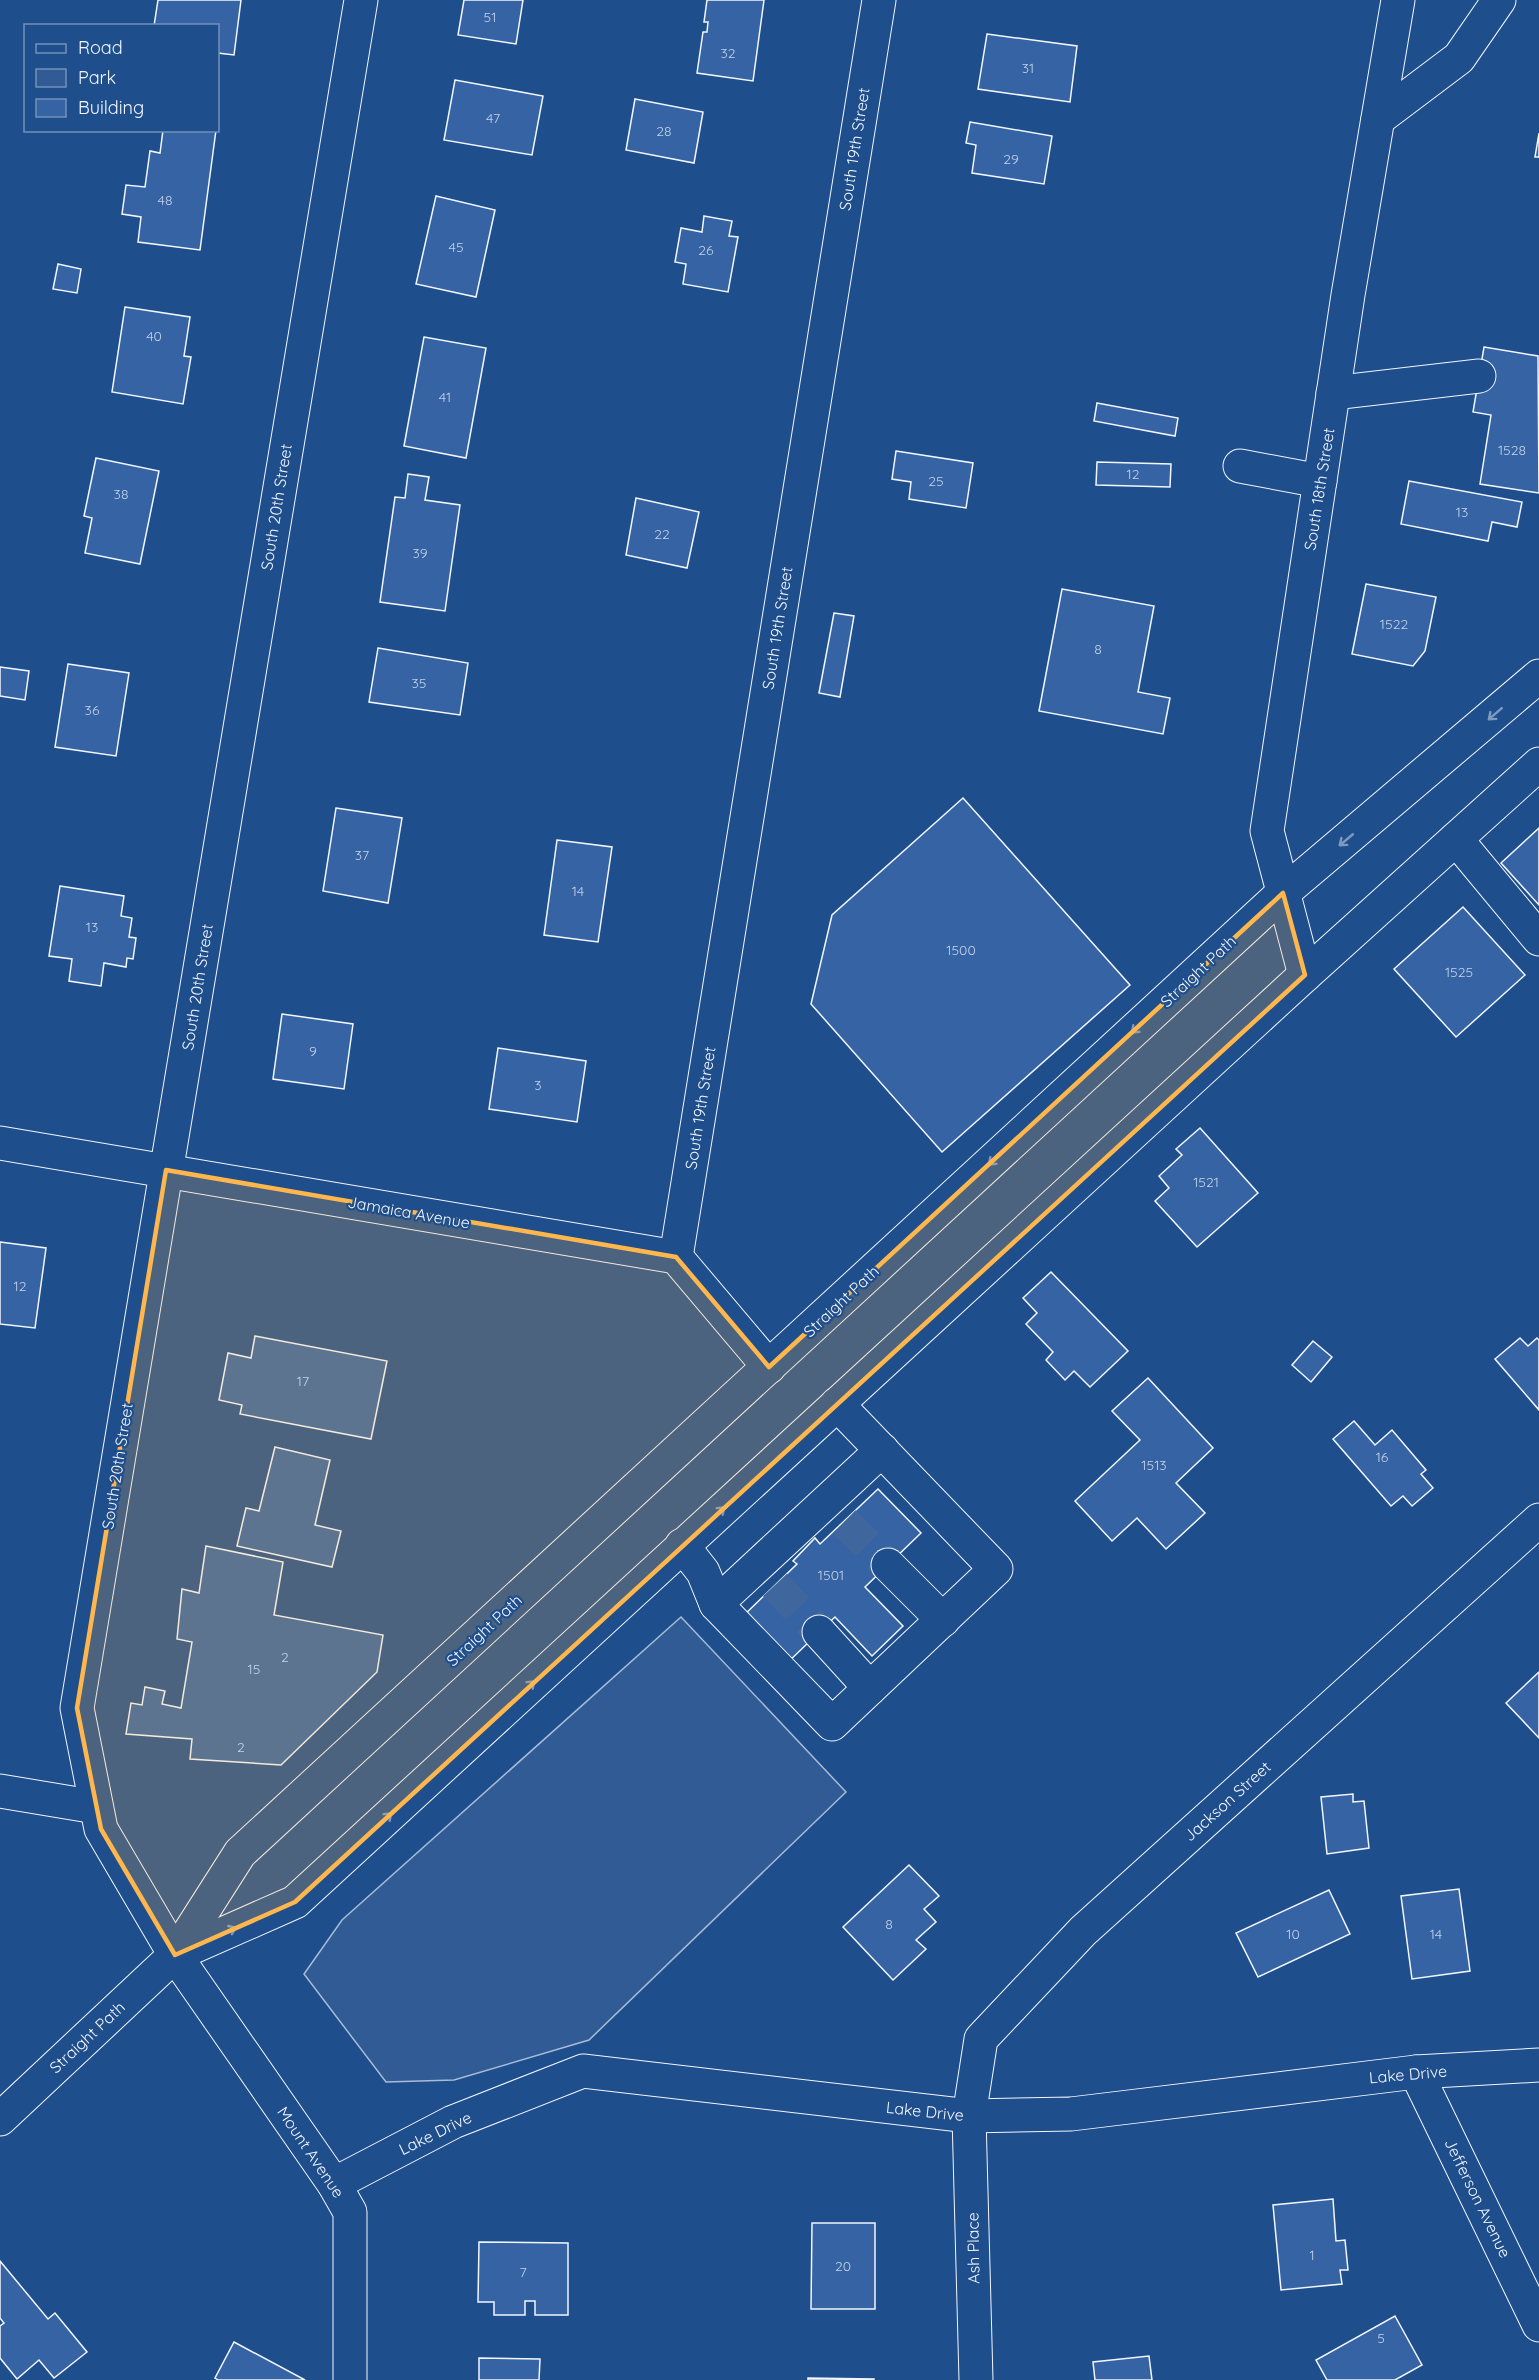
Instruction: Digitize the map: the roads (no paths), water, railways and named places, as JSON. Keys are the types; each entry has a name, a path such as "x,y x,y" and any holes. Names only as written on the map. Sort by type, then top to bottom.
{"street":[{"name":"South 20th Street","path":"175,1954 101,1829 77,1708 361,0"},
{"name":"South 19th Street","path":"676,1257 879,0"},
{"name":"South 18th Street","path":"1305,975 1267,831 1333,393 1398,0"},
{"path":"1378,119 1460,58 1498,0"},
{"path":"1333,393 1479,376"},
{"path":"1240,466 1320,482"},
{"name":"Straight Path","path":"0,2119 175,1954 240,1853 770,1368 1283,893 1539,676"},
{"name":"Straight Path","path":"175,1954 295,1902 1305,975 1539,764"},
{"path":"1456,839 1539,939"},
{"name":"Jamaica Avenue","path":"0,1143 676,1257"},
{"path":"676,1257 770,1368"},
{"path":"682,1545 703,1572 716,1604 832,1724 996,1569 837,1404"},
{"path":"716,1604 767,1575 834,1512 882,1450"},
{"name":"Jackson Street","path":"969,2116 981,2039 1083,1931 1539,1520"},
{"path":"888,1565 943,1620"},
{"path":"819,1632 870,1688"},
{"path":"0,1791 96,1807"},
{"name":"Mount Avenue","path":"175,1954 334,2184 350,2212 350,2380"},
{"name":"Lake Drive","path":"334,2184 453,2122 583,2071 969,2116 1071,2114 1416,2072 1539,2065"},
{"name":"Jefferson Avenue","path":"1416,2072 1539,2325"},
{"name":"Ash Place","path":"969,2116 976,2380"}],"tunnel":[{"path":"844,1522 888,1565"},
{"path":"775,1585 819,1632"}]}
